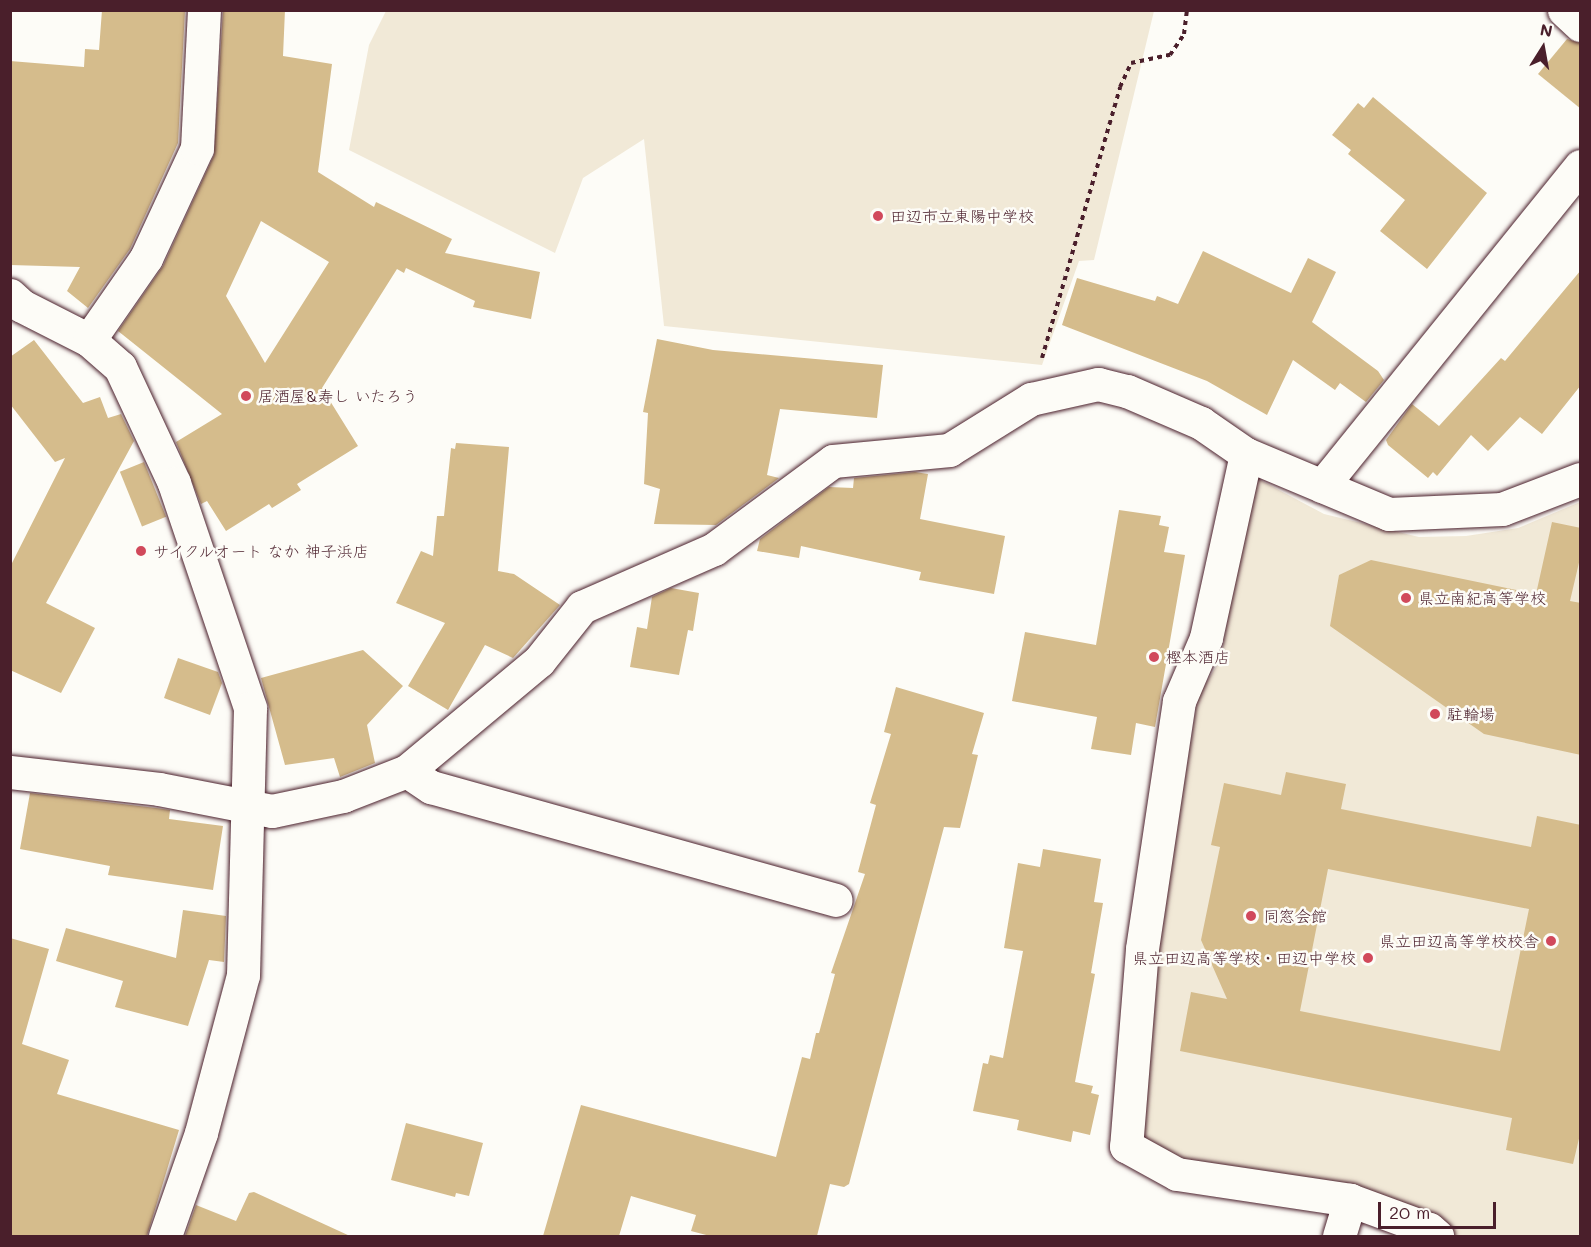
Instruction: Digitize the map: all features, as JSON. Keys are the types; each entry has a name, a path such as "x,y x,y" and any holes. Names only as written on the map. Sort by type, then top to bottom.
{"street":[{"path":"89,340 146,258 197,148 204,10"},
{"path":"1564,10 1581,26"},
{"path":"1322,486 1581,166"},
{"path":"10,296 22,306 89,340 120,367 174,483 250,708 246,807 248,903 243,975 201,1133 165,1236"},
{"path":"10,772 159,789 272,811 342,796 407,771 539,661 582,607 714,549 833,461 949,450 1031,399 1098,384 1127,391 1201,423 1246,454 1389,514 1502,509 1581,479"},
{"path":"1246,454 1206,638 1179,701 1142,949 1126,1146 1177,1174 1350,1200 1429,1229 1437,1236"},
{"path":"407,771 431,787 836,900"},
{"path":"1340,1236 1350,1200"}],"path":[{"path":"1031,399 1120,87 1131,63 1170,55 1184,34 1187,10"}],"shaded area":[{"name":"田辺市立東陽中学校","path":"386,10 1154,11 1094,260 1079,261 1042,365 664,326 644,139 583,178 555,253 349,150 369,45"},
{"name":"県立田辺高等学校・田辺中学校","path":"1251,475 1324,514 1419,537 1466,536 1518,528 1580,502 1580,1236 1437,1236 1126,1146 1198,696 1221,659"}],"building":[{"path":"102,10 185,10 178,143 130,249 88,308 67,291 80,267 10,265 10,61 84,67 85,49 99,50"},
{"path":"223,10 285,10 283,56 332,64 318,172 374,207 376,202 452,239 445,253 540,272 531,319 473,307 475,301 406,268 404,273 397,269 322,388 358,446 297,484 301,490 272,508 269,504 226,531 207,501 201,504 176,442 222,414 118,331 163,266 214,155","holes":["261,221 329,262 265,363 226,296"]},
{"path":"1567,39 1581,43 1581,109 1538,74"},
{"path":"1373,97 1487,193 1427,269 1380,231 1405,200 1348,154 1351,150 1332,135 1358,103 1364,108"},
{"path":"1203,251 1291,293 1308,258 1336,272 1312,322 1378,371 1384,380 1366,402 1340,383 1335,390 1293,360 1267,415 1207,381 1062,325 1077,278 1155,301 1157,296 1178,304"},
{"path":"1581,270 1581,385 1542,434 1520,417 1488,451 1471,435 1437,476 1433,472 1428,478 1388,445 1386,440 1412,404 1439,426 1501,358 1505,361"},
{"path":"657,339 713,350 883,365 877,418 780,409 767,475 779,478 716,525 654,524 660,489 644,484 648,413 643,412"},
{"path":"34,340 83,403 100,397 108,418 121,414 134,441 46,603 95,628 61,693 10,670 10,567 65,458 55,462 10,404 10,357"},
{"path":"456,443 509,447 498,571 514,574 560,605 513,658 485,645 448,710 408,686 445,623 396,603 421,551 433,556 437,516 444,516 451,448 455,449"},
{"path":"144,462 166,517 142,526 120,472"},
{"path":"915,472 928,474 920,519 1005,536 994,594 919,580 921,572 801,546 799,558 757,551 760,539 829,487 853,488 854,478"},
{"path":"1119,510 1161,516 1159,525 1169,527 1164,552 1185,555 1155,727 1136,723 1131,755 1091,749 1097,717 1012,701 1025,632 1096,645"},
{"path":"1552,522 1581,528 1581,554 1570,601 1581,603 1581,755 1484,734 1330,626 1339,575 1371,560 1536,594"},
{"path":"671,588 699,593 693,631 688,630 679,675 630,667 637,627 647,629 652,597"},
{"path":"363,650 403,686 367,725 375,763 340,777 334,758 285,765 261,678"},
{"path":"178,658 218,672 222,683 210,715 164,698"},
{"path":"896,687 984,713 972,754 978,755 960,828 944,827 849,1184 844,1187 830,1184 817,1236 710,1236 691,1231 696,1215 631,1196 619,1236 543,1236 581,1105 776,1157 802,1057 810,1059 816,1033 819,1033 835,974 831,973 865,874 858,872 876,805 870,803 891,734 884,732"},
{"name":"県立田辺高等学校校舎","path":"1286,772 1346,784 1341,809 1531,847 1537,816 1581,825 1581,1130 1573,1164 1506,1150 1512,1118 1180,1051 1191,992 1227,999 1201,940 1220,847 1211,845 1224,783 1281,795","holes":["1328,869 1529,909 1500,1051 1300,1011"]},
{"path":"30,793 170,810 169,819 223,826 213,890 108,875 110,866 20,849"},
{"path":"1043,849 1101,859 1094,902 1103,903 1091,973 1095,974 1075,1082 1093,1086 1091,1093 1099,1095 1090,1135 1073,1131 1071,1142 1017,1130 1019,1120 973,1111 983,1063 988,1064 990,1055 1003,1058 1023,951 1004,948 1018,863 1040,867"},
{"path":"183,910 226,916 224,962 209,960 188,1026 115,1007 123,981 56,961 66,928 176,958"},
{"path":"10,938 49,949 22,1044 69,1060 57,1094 179,1130 147,1236 10,1236"},
{"path":"406,1123 483,1143 469,1196 456,1193 455,1197 391,1180"},
{"path":"254,1192 350,1236 185,1236 196,1205 236,1221 249,1193"}],"place":[{"name":"田辺市立東陽中学校","path":"878,216"},
{"name":"居酒屋&寿し いたろう","path":"246,396"},
{"name":"サイクルオート なか 神子浜店","path":"141,551"},
{"name":"県立南紀高等学校","path":"1406,598"},
{"name":"樫本酒店","path":"1154,657"},
{"name":"駐輪場","path":"1435,714"},
{"name":"同窓会館","path":"1251,916"},
{"name":"県立田辺高等学校校舎","path":"1551,941"},
{"name":"県立田辺高等学校・田辺中学校","path":"1368,958"}]}
